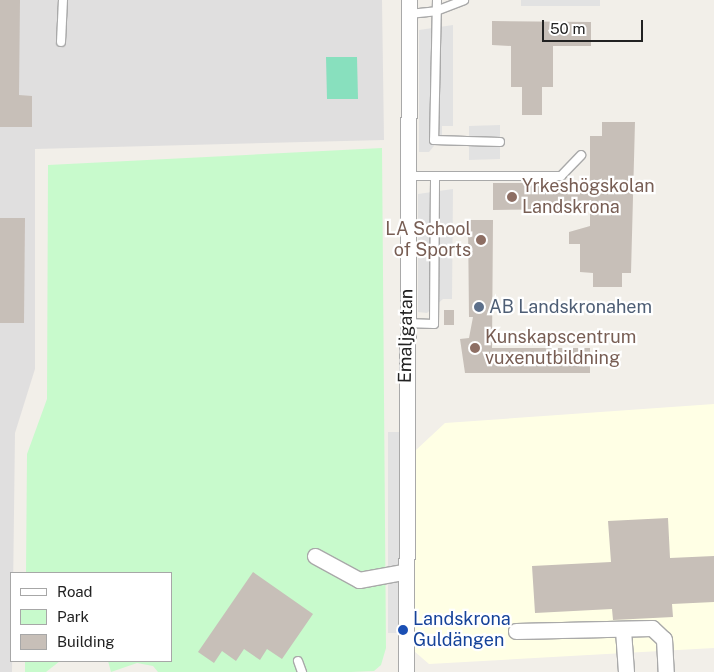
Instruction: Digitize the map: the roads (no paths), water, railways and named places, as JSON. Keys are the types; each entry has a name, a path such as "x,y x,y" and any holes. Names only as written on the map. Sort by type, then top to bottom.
{"street":[{"name":"Emaljgatan","path":"406,672 403,572 409,7"},
{"path":"315,556 359,580 403,572"},
{"path":"516,631 652,628 661,635 666,672"},
{"path":"623,630 626,672"}],"lane":[{"path":"61,42 62,0"},
{"path":"437,0 434,140 500,142"},
{"path":"409,7 436,11 464,0"},
{"path":"407,176 561,176 582,155"},
{"path":"406,323 434,324 435,177"},
{"path":"298,660 302,672"}],"place":[{"name":"Yrkeshögskolan Landskrona","path":"512,197"},
{"name":"LA School of Sports","path":"481,240"},
{"name":"AB Landskronahem","path":"479,307"},
{"name":"Kunskapscentrum vuxenutbildning","path":"475,348"},
{"name":"Landskrona Guldängen","path":"403,630"}]}
